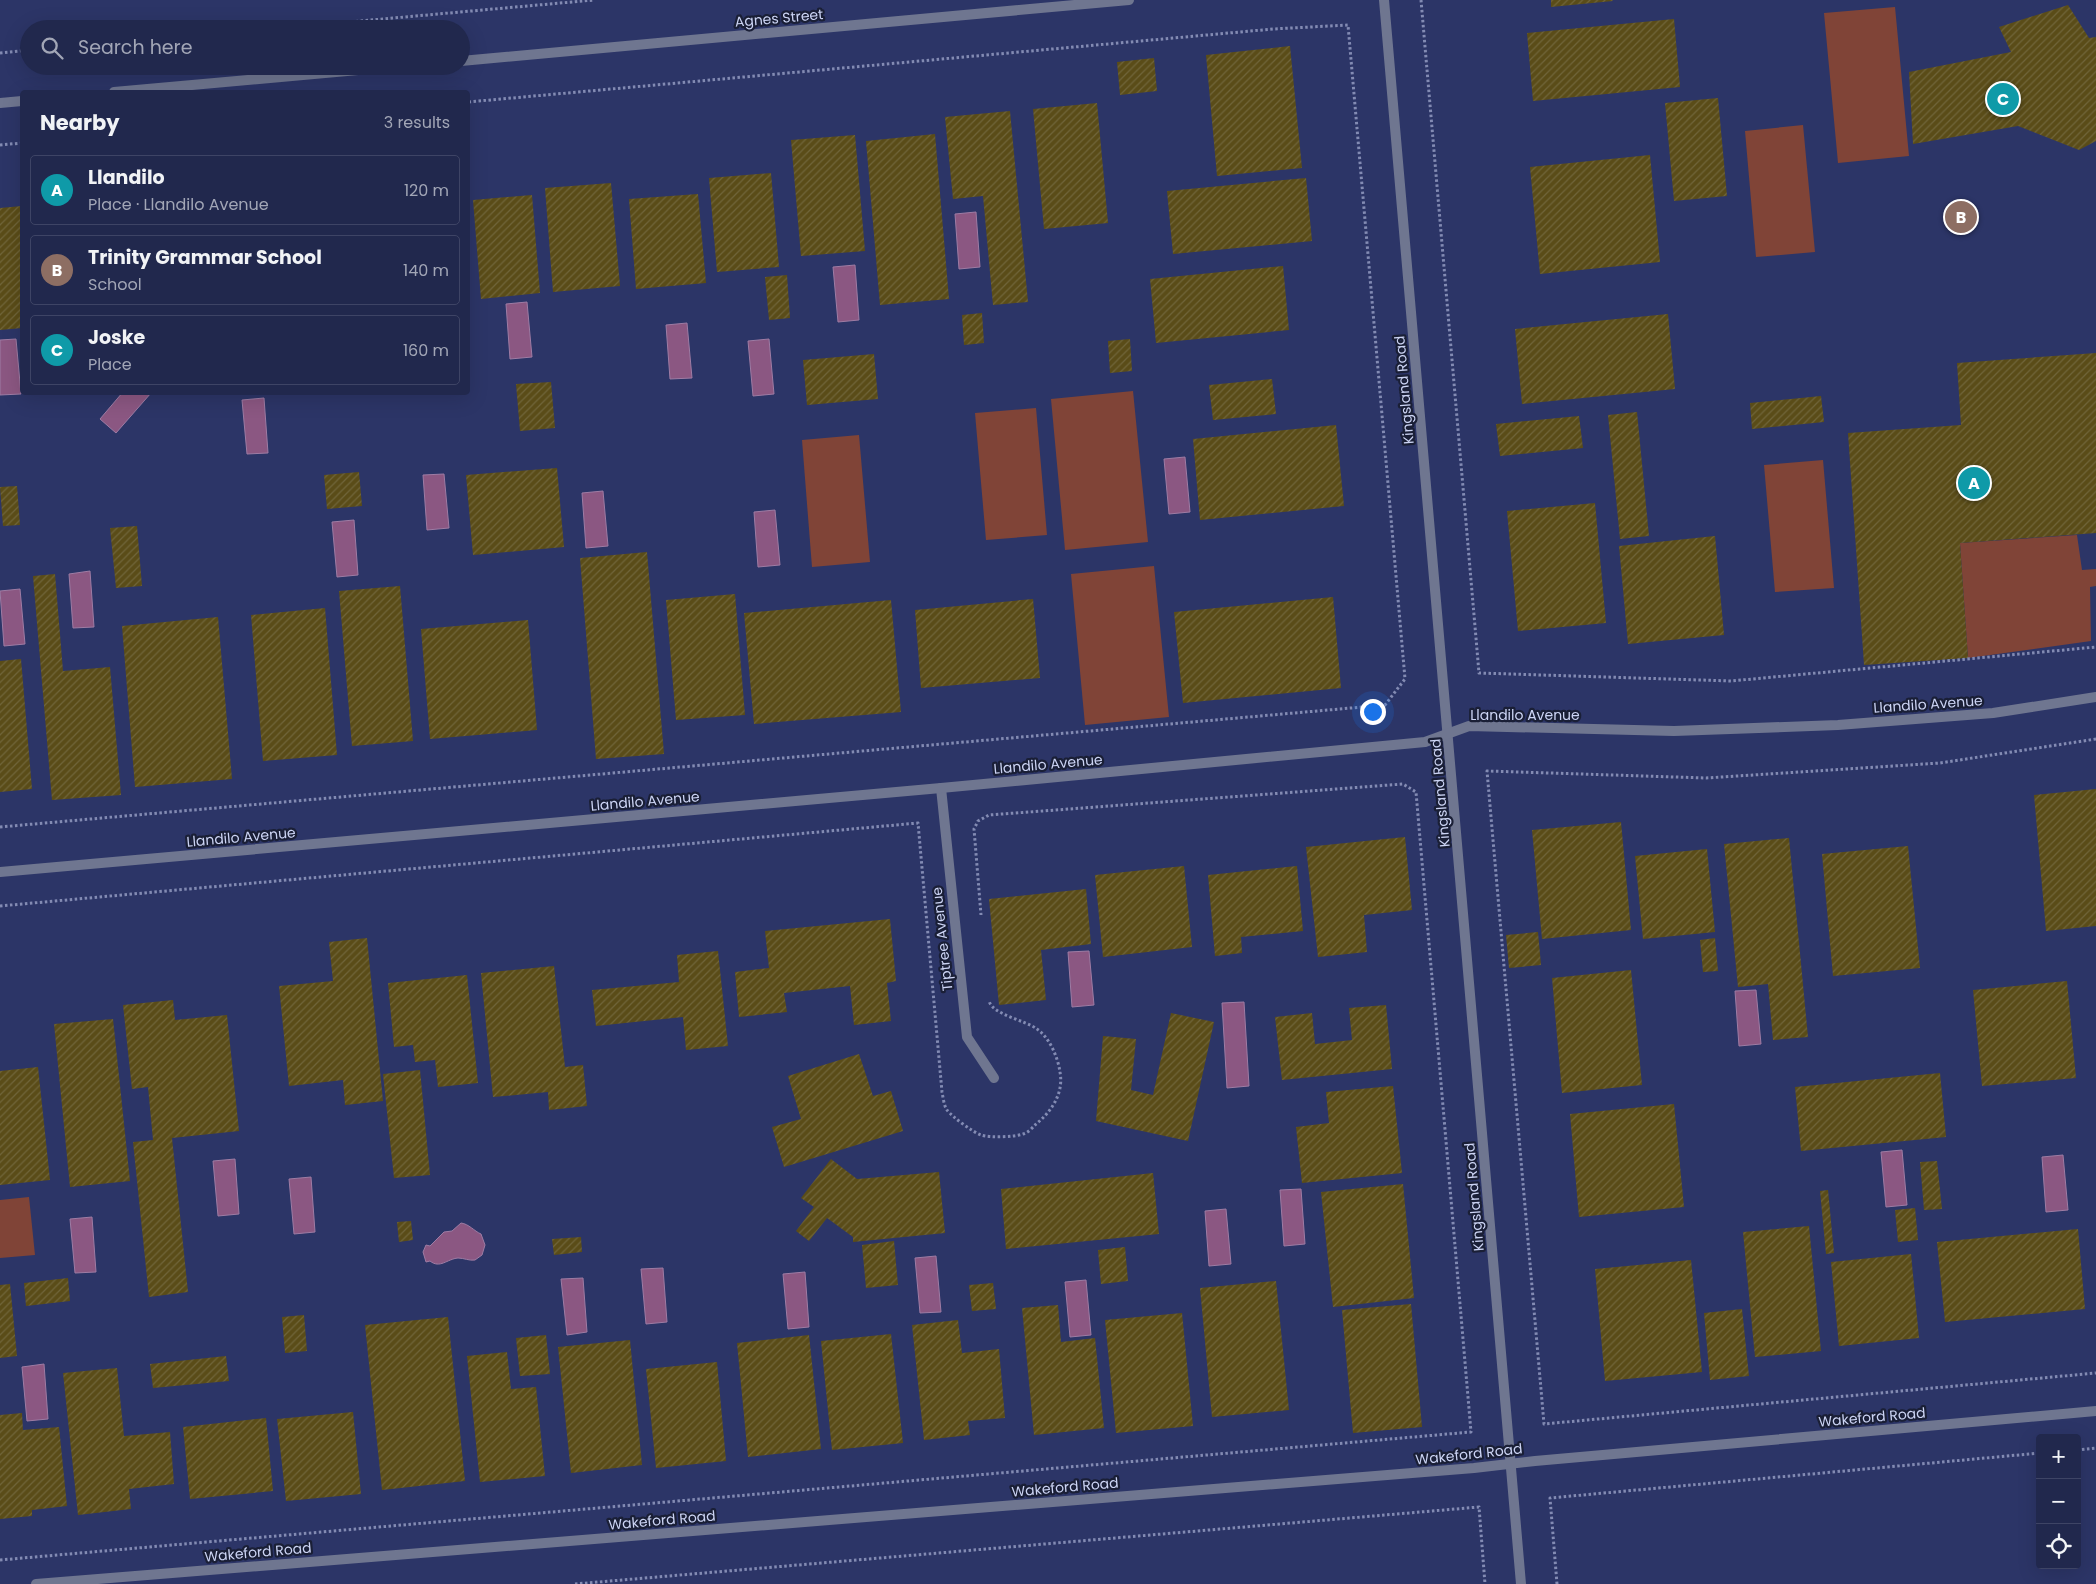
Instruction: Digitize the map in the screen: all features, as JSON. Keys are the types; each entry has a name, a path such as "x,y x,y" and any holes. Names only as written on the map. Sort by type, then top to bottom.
{"street":[{"name":"Agnes Street","path":"470,60 1129,0"},
{"name":"Kingsland Road","path":"1384,0 1521,1584"},
{"path":"136,90 302,75"},
{"path":"0,103 20,101"},
{"name":"Llandilo Avenue","path":"0,872 940,788 1425,742 1469,726 1674,731 1838,725 1993,713 2096,696"},
{"name":"Tiptree Avenue","path":"940,788 967,1037 994,1078"},
{"name":"Wakeford Road","path":"36,1584 1511,1464 2096,1411"}],"path":[{"path":"372,20 594,0"},
{"path":"1421,0 1479,673 1731,681 2096,647"},
{"path":"0,827 1384,705 1405,679 1348,25 1273,29 470,102"},
{"path":"0,53 20,51"},
{"path":"0,145 20,142"},
{"path":"2096,739 1940,763 1706,778 1487,771 1544,1424 2096,1373"},
{"path":"0,1560 1471,1432 1416,792 1403,784 989,815 978,821 974,829 982,925"},
{"path":"0,906 918,824 942,1092 947,1110 962,1123 982,1135 1006,1137 1025,1134 1052,1109 1059,1095 1061,1075 1057,1056 1040,1031 1030,1024 994,1008 990,1004 989,998"},
{"path":"2081,1450 2096,1448"},
{"path":"1557,1584 1550,1498 2036,1453"},
{"path":"575,1584 1479,1507 1485,1584"}],"shaded area":[{"path":"1895,7 1909,156 1838,163 1824,13"},
{"path":"1803,125 1815,252 1756,257 1745,131"},
{"path":"976,212 980,267 959,269 955,214"},
{"path":"855,265 859,320 838,322 833,267"},
{"path":"527,302 532,357 510,359 506,304"},
{"path":"687,323 692,378 670,379 666,325"},
{"path":"16,339 20,394 0,395 0,340"},
{"path":"769,339 774,394 753,396 748,341"},
{"path":"1133,391 1148,542 1065,550 1051,399"},
{"path":"120,395 149,395 116,433 100,419"},
{"path":"264,398 268,453 247,454 242,400"},
{"path":"1036,408 1047,535 986,540 975,413"},
{"path":"859,435 870,562 812,567 802,440"},
{"path":"1185,457 1190,512 1169,514 1164,459"},
{"path":"1823,460 1834,588 1775,592 1764,465"},
{"path":"444,474 449,528 427,530 423,475"},
{"path":"603,491 608,546 586,548 582,493"},
{"path":"775,510 780,565 758,567 754,512"},
{"path":"354,520 358,575 337,577 332,522"},
{"path":"2077,535 2082,570 2096,569 2096,586 2090,587 2091,641 1968,658 1960,543"},
{"path":"1154,566 1169,717 1085,725 1071,574"},
{"path":"90,571 94,627 73,628 69,574"},
{"path":"20,589 25,644 4,646 0,591"},
{"path":"1089,951 1094,1005 1072,1007 1068,952"},
{"path":"1756,990 1761,1044 1739,1046 1735,991"},
{"path":"1244,1002 1249,1086 1227,1088 1222,1003"},
{"path":"1902,1150 1907,1205 1886,1207 1881,1152"},
{"path":"2063,1155 2068,1210 2046,1212 2042,1157"},
{"path":"235,1159 239,1214 218,1216 213,1161"},
{"path":"311,1177 315,1232 294,1234 289,1179"},
{"path":"1301,1189 1305,1244 1284,1246 1280,1190"},
{"path":"29,1197 35,1255 0,1258 0,1200"},
{"path":"1226,1209 1231,1264 1209,1266 1205,1211"},
{"path":"92,1217 96,1272 75,1273 70,1219"},
{"path":"461,1223 481,1234 485,1245 482,1255 475,1260 458,1258 440,1264 430,1261 426,1262 423,1252 426,1245 430,1246 444,1232 452,1231"},
{"path":"936,1256 941,1312 920,1313 915,1258"},
{"path":"663,1268 667,1322 646,1324 641,1269"},
{"path":"805,1272 809,1327 788,1329 783,1274"},
{"path":"583,1278 587,1332 567,1335 561,1279"},
{"path":"1086,1280 1091,1335 1070,1337 1065,1282"},
{"path":"44,1364 48,1419 27,1421 22,1367"}],"building":[{"path":"1551,0 1612,0 1613,1 1551,7"},
{"path":"2068,5 2089,38 2096,37 2096,141 2079,150 2018,126 1913,144 1909,72 2011,52 1999,27"},
{"path":"1674,19 1680,87 1533,101 1527,33"},
{"path":"1290,46 1302,168 1217,176 1206,55"},
{"path":"1154,58 1157,91 1120,95 1117,62"},
{"path":"1718,98 1727,196 1674,201 1665,103"},
{"path":"1097,103 1108,223 1044,229 1033,109"},
{"path":"1010,111 1028,302 993,305 983,196 953,199 945,117"},
{"path":"935,134 949,299 880,305 866,141"},
{"path":"855,135 865,251 801,256 791,140"},
{"path":"1650,155 1660,262 1540,274 1530,167"},
{"path":"771,173 779,267 717,272 709,178"},
{"path":"1306,178 1312,241 1173,254 1167,191"},
{"path":"611,183 620,286 553,292 545,188"},
{"path":"698,194 706,283 636,289 629,199"},
{"path":"532,195 540,293 481,299 473,200"},
{"path":"20,206 20,328 0,330 0,208"},
{"path":"1283,266 1289,330 1156,343 1150,279"},
{"path":"787,275 790,318 769,320 765,277"},
{"path":"982,313 984,343 964,345 962,315"},
{"path":"1668,314 1675,389 1522,404 1515,329"},
{"path":"1130,339 1132,371 1110,373 1108,341"},
{"path":"2096,353 2096,533 1960,543 1968,658 1864,665 1848,433 1961,425 1957,363"},
{"path":"874,354 878,399 807,405 803,360"},
{"path":"1272,379 1276,414 1213,420 1209,385"},
{"path":"551,382 555,428 520,431 516,384"},
{"path":"1821,396 1824,422 1752,429 1750,403"},
{"path":"1637,412 1649,536 1620,539 1608,415"},
{"path":"1579,416 1583,448 1500,456 1496,424"},
{"path":"1336,425 1344,506 1200,520 1193,439"},
{"path":"557,468 564,547 473,555 466,475"},
{"path":"359,472 362,506 327,509 324,475"},
{"path":"17,486 20,525 3,526 0,487"},
{"path":"1595,503 1606,623 1518,631 1507,511"},
{"path":"137,526 142,586 116,588 110,528"},
{"path":"1715,536 1724,635 1628,644 1619,546"},
{"path":"647,552 664,754 596,759 580,558"},
{"path":"55,574 63,671 110,667 121,795 52,800 33,576"},
{"path":"400,586 413,741 352,746 339,591"},
{"path":"735,594 745,715 676,720 666,600"},
{"path":"1333,597 1341,688 1183,703 1174,612"},
{"path":"1033,599 1040,678 921,688 915,610"},
{"path":"891,600 901,712 754,724 744,613"},
{"path":"325,608 337,755 263,761 251,615"},
{"path":"218,617 232,779 135,787 122,626"},
{"path":"528,620 537,730 430,739 421,629"},
{"path":"21,659 32,789 0,792 0,661"},
{"path":"2096,789 2096,926 2046,931 2034,795"},
{"path":"1621,822 1631,930 1542,939 1532,830"},
{"path":"1405,837 1412,910 1364,915 1367,952 1318,957 1306,847"},
{"path":"1789,838 1808,1037 1773,1040 1768,984 1738,987 1724,844"},
{"path":"1908,846 1920,968 1833,976 1822,854"},
{"path":"1707,849 1715,932 1643,939 1635,856"},
{"path":"1184,866 1192,947 1103,957 1095,875"},
{"path":"1297,866 1303,931 1241,937 1242,953 1215,956 1208,875"},
{"path":"1086,889 1091,944 1041,950 1046,1000 999,1005 989,899"},
{"path":"890,919 896,981 887,983 891,1021 854,1025 850,986 784,993 787,1012 739,1017 735,972 769,968 765,931"},
{"path":"1538,932 1541,965 1509,968 1506,935"},
{"path":"367,938 383,1101 345,1105 343,1080 289,1086 279,986 333,981 329,942"},
{"path":"1715,938 1718,971 1703,972 1700,940"},
{"path":"718,951 728,1046 686,1050 683,1017 596,1026 592,990 679,982 677,955"},
{"path":"554,966 565,1067 583,1065 587,1106 549,1110 548,1092 493,1097 481,973"},
{"path":"1631,970 1642,1085 1562,1093 1552,978"},
{"path":"467,975 478,1083 438,1087 435,1060 415,1062 413,1045 394,1047 388,983"},
{"path":"2067,981 2076,1078 1982,1086 1973,990"},
{"path":"173,1000 175,1020 227,1015 239,1131 172,1138 188,1292 149,1297 133,1142 153,1140 148,1087 132,1089 123,1005"},
{"path":"1386,1005 1392,1069 1282,1080 1275,1017 1312,1013 1315,1044 1352,1040 1349,1008"},
{"path":"1171,1013 1214,1022 1188,1141 1096,1121 1103,1036 1136,1039 1131,1090 1153,1095"},
{"path":"113,1019 130,1181 70,1187 54,1024"},
{"path":"859,1054 873,1096 891,1091 903,1131 784,1167 772,1127 801,1119 788,1076"},
{"path":"38,1067 50,1180 0,1185 0,1071"},
{"path":"420,1070 430,1175 394,1178 383,1074"},
{"path":"1940,1073 1946,1137 1801,1151 1795,1087"},
{"path":"1393,1086 1402,1173 1302,1183 1296,1127 1329,1123 1326,1092"},
{"path":"1674,1104 1684,1207 1579,1217 1570,1114"},
{"path":"831,1159 857,1179 939,1172 945,1233 853,1242 853,1237 827,1218 809,1241 796,1231 814,1207 801,1198"},
{"path":"1937,1161 1942,1209 1924,1210 1920,1162"},
{"path":"1153,1173 1159,1234 1006,1249 1001,1189"},
{"path":"1403,1184 1414,1298 1333,1307 1321,1192"},
{"path":"1828,1190 1834,1253 1826,1254 1820,1191"},
{"path":"1915,1208 1918,1240 1898,1242 1895,1210"},
{"path":"411,1221 413,1240 399,1242 397,1222"},
{"path":"1809,1226 1821,1351 1755,1357 1743,1232"},
{"path":"2078,1229 2085,1309 1945,1322 1937,1242"},
{"path":"581,1237 582,1252 554,1255 552,1239"},
{"path":"894,1241 898,1285 866,1288 862,1245"},
{"path":"1125,1247 1128,1281 1101,1284 1098,1250"},
{"path":"1911,1254 1919,1338 1839,1346 1831,1262"},
{"path":"1691,1260 1702,1372 1605,1381 1595,1269"},
{"path":"68,1278 70,1301 26,1306 24,1283"},
{"path":"1276,1281 1289,1410 1212,1417 1200,1288"},
{"path":"993,1283 996,1309 972,1311 969,1285"},
{"path":"10,1284 17,1356 0,1358 0,1285"},
{"path":"1411,1304 1422,1427 1353,1433 1342,1310"},
{"path":"1058,1305 1061,1342 1095,1338 1104,1428 1034,1435 1022,1308"},
{"path":"1742,1309 1749,1376 1710,1380 1704,1313"},
{"path":"1182,1313 1193,1426 1116,1433 1105,1320"},
{"path":"304,1315 307,1351 285,1353 282,1317"},
{"path":"448,1317 465,1481 382,1490 365,1325"},
{"path":"958,1320 962,1353 999,1349 1005,1418 968,1421 970,1435 924,1440 912,1325"},
{"path":"891,1334 903,1443 832,1450 821,1341"},
{"path":"546,1335 550,1374 520,1376 516,1338"},
{"path":"809,1335 821,1449 748,1457 737,1343"},
{"path":"630,1340 642,1465 571,1473 558,1347"},
{"path":"507,1352 511,1389 536,1387 545,1476 480,1482 467,1356"},
{"path":"226,1356 229,1381 153,1388 150,1364"},
{"path":"717,1362 726,1461 656,1468 646,1369"},
{"path":"117,1368 124,1436 170,1432 174,1484 129,1489 131,1509 78,1515 63,1373"},
{"path":"353,1412 361,1494 286,1501 277,1419"},
{"path":"22,1413 23,1430 59,1427 67,1506 32,1510 32,1516 0,1519 0,1415"},
{"path":"266,1418 273,1491 190,1499 183,1427"}],"place":[{"name":"Joske","path":"2003,99"},
{"name":"Trinity Grammar School","path":"1961,217"},
{"name":"Llandilo","path":"1974,483"}]}
